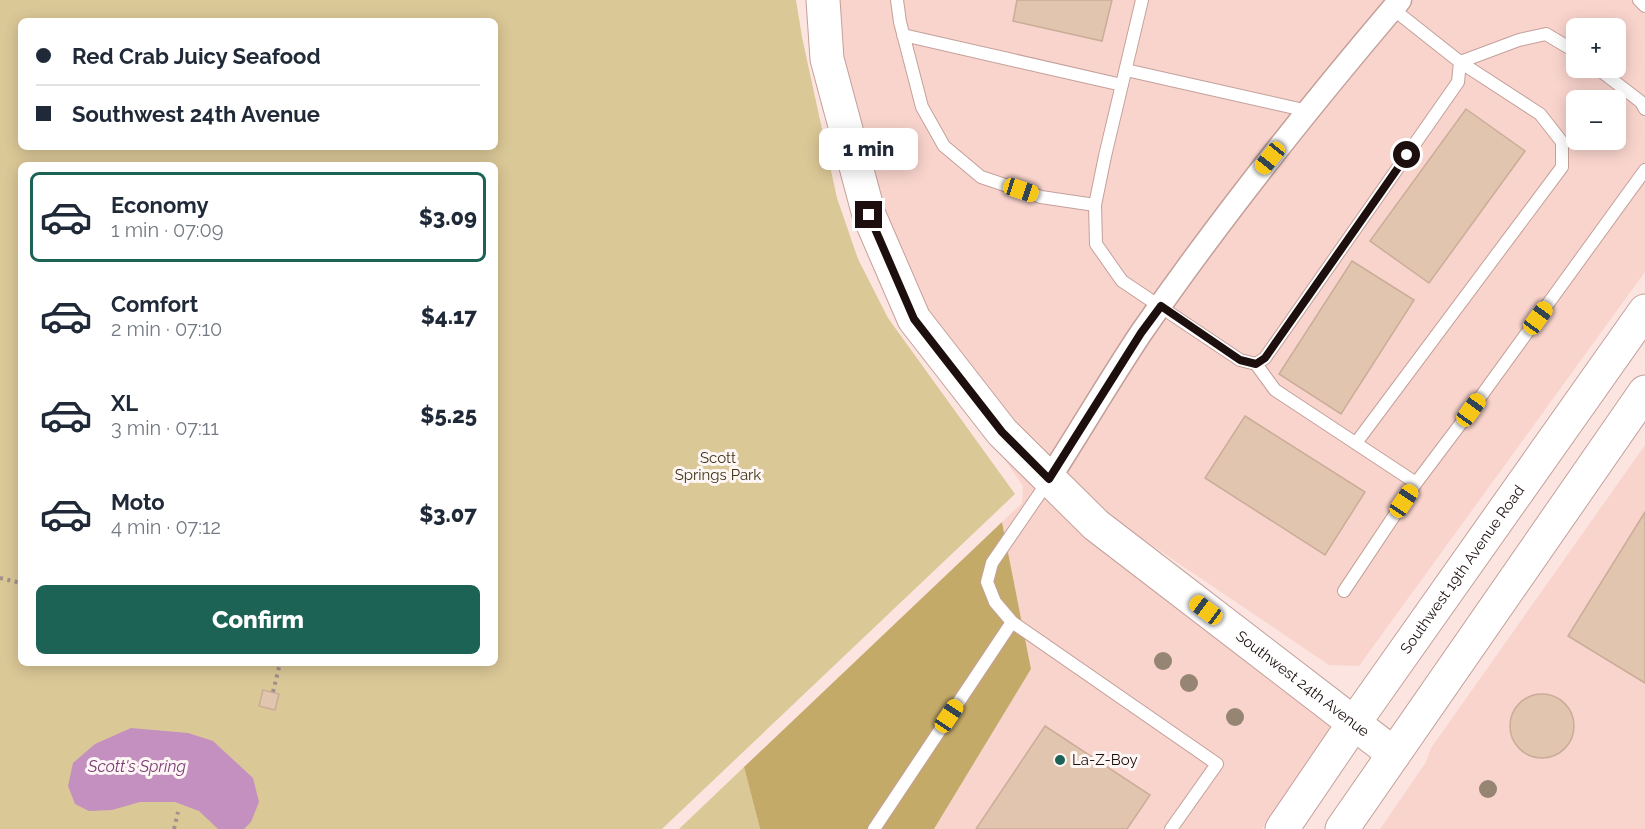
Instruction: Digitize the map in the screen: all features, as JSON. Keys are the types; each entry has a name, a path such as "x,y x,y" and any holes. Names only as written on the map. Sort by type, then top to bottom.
{"main road":[{"name":"Southwest 24th Avenue","path":"823,0 827,59 869,215 914,319 1002,432 1096,525 1394,754"},
{"name":"Southwest 19th Avenue Road","path":"1282,829 1354,723 1645,311"},
{"path":"1342,829 1645,392"}],"street":[{"path":"1049,479 1141,333 1232,207 1396,4"}],"lane":[{"path":"897,0 903,35 922,107 944,146 981,177 1041,197 1095,205"},
{"path":"1142,0 1095,205 1096,244 1122,281 1240,360 1256,364 1275,390 1416,483"},
{"path":"1640,0 1645,6"},
{"path":"1356,443 1562,167 1562,142 1540,114 1460,62 1396,4"},
{"path":"1460,62 1519,40 1546,34 1566,46"},
{"path":"903,35 1122,85"},
{"path":"1256,364 1265,358 1458,82 1460,62"},
{"path":"1126,70 1308,111"},
{"path":"1609,78 1641,102 1645,109"},
{"path":"1344,591 1416,483 1645,170"},
{"path":"1049,479 992,563 987,582 995,602 1012,622 1217,764 1172,829"},
{"path":"874,829 1012,622"}],"path":[{"path":"0,578 18,582"},
{"path":"273,692 279,666"},
{"path":"174,829 177,812"}],"shaded area":[{"path":"836,0 1645,0 1645,272 1359,666 1329,665 1104,513 1011,421 925,311 881,209 840,55"},
{"path":"991,440 1336,727 1262,829 934,829 1031,669 1002,522 1022,503 1023,486"},
{"path":"1645,445 1645,829 1380,829 1426,762 1431,748"},
{"path":"1002,522 1031,669 934,829 760,829 744,767"}],"green space":[{"name":"Scott Springs Park","path":"0,0 796,0 837,198 858,259 888,318 1015,494 662,829 0,829"},
{"path":"744,767 760,829 679,829"}],"water":[{"name":"Scott's Spring","path":"131,728 188,733 213,741 253,778 259,802 251,822 244,829 218,829 199,811 175,802 140,802 112,810 89,811 75,804 68,786 73,763 95,744"}],"building":[{"path":"1017,0 1112,0 1102,41 1013,21"},
{"path":"1466,109 1525,151 1429,283 1370,241"},
{"path":"1352,261 1414,300 1341,414 1279,374"},
{"path":"1245,416 1365,492 1325,555 1205,478"},
{"path":"1645,512 1645,683 1568,636"},
{"path":"263,690 279,694 275,710 259,706"},
{"path":"1542,694 1560,700 1568,708 1574,726 1568,744 1560,752 1542,758 1524,752 1516,744 1510,726 1516,708 1524,700"},
{"name":"La-Z-Boy","path":"1045,726 1150,795 1127,829 976,829"}],"place":[{"name":"La-Z-Boy","path":"1060,760"}],"route":[{"path":"869,215 914,319 1002,432 1049,479 1141,333 1161,306 1240,360 1256,364 1265,358 1407,155"}]}
